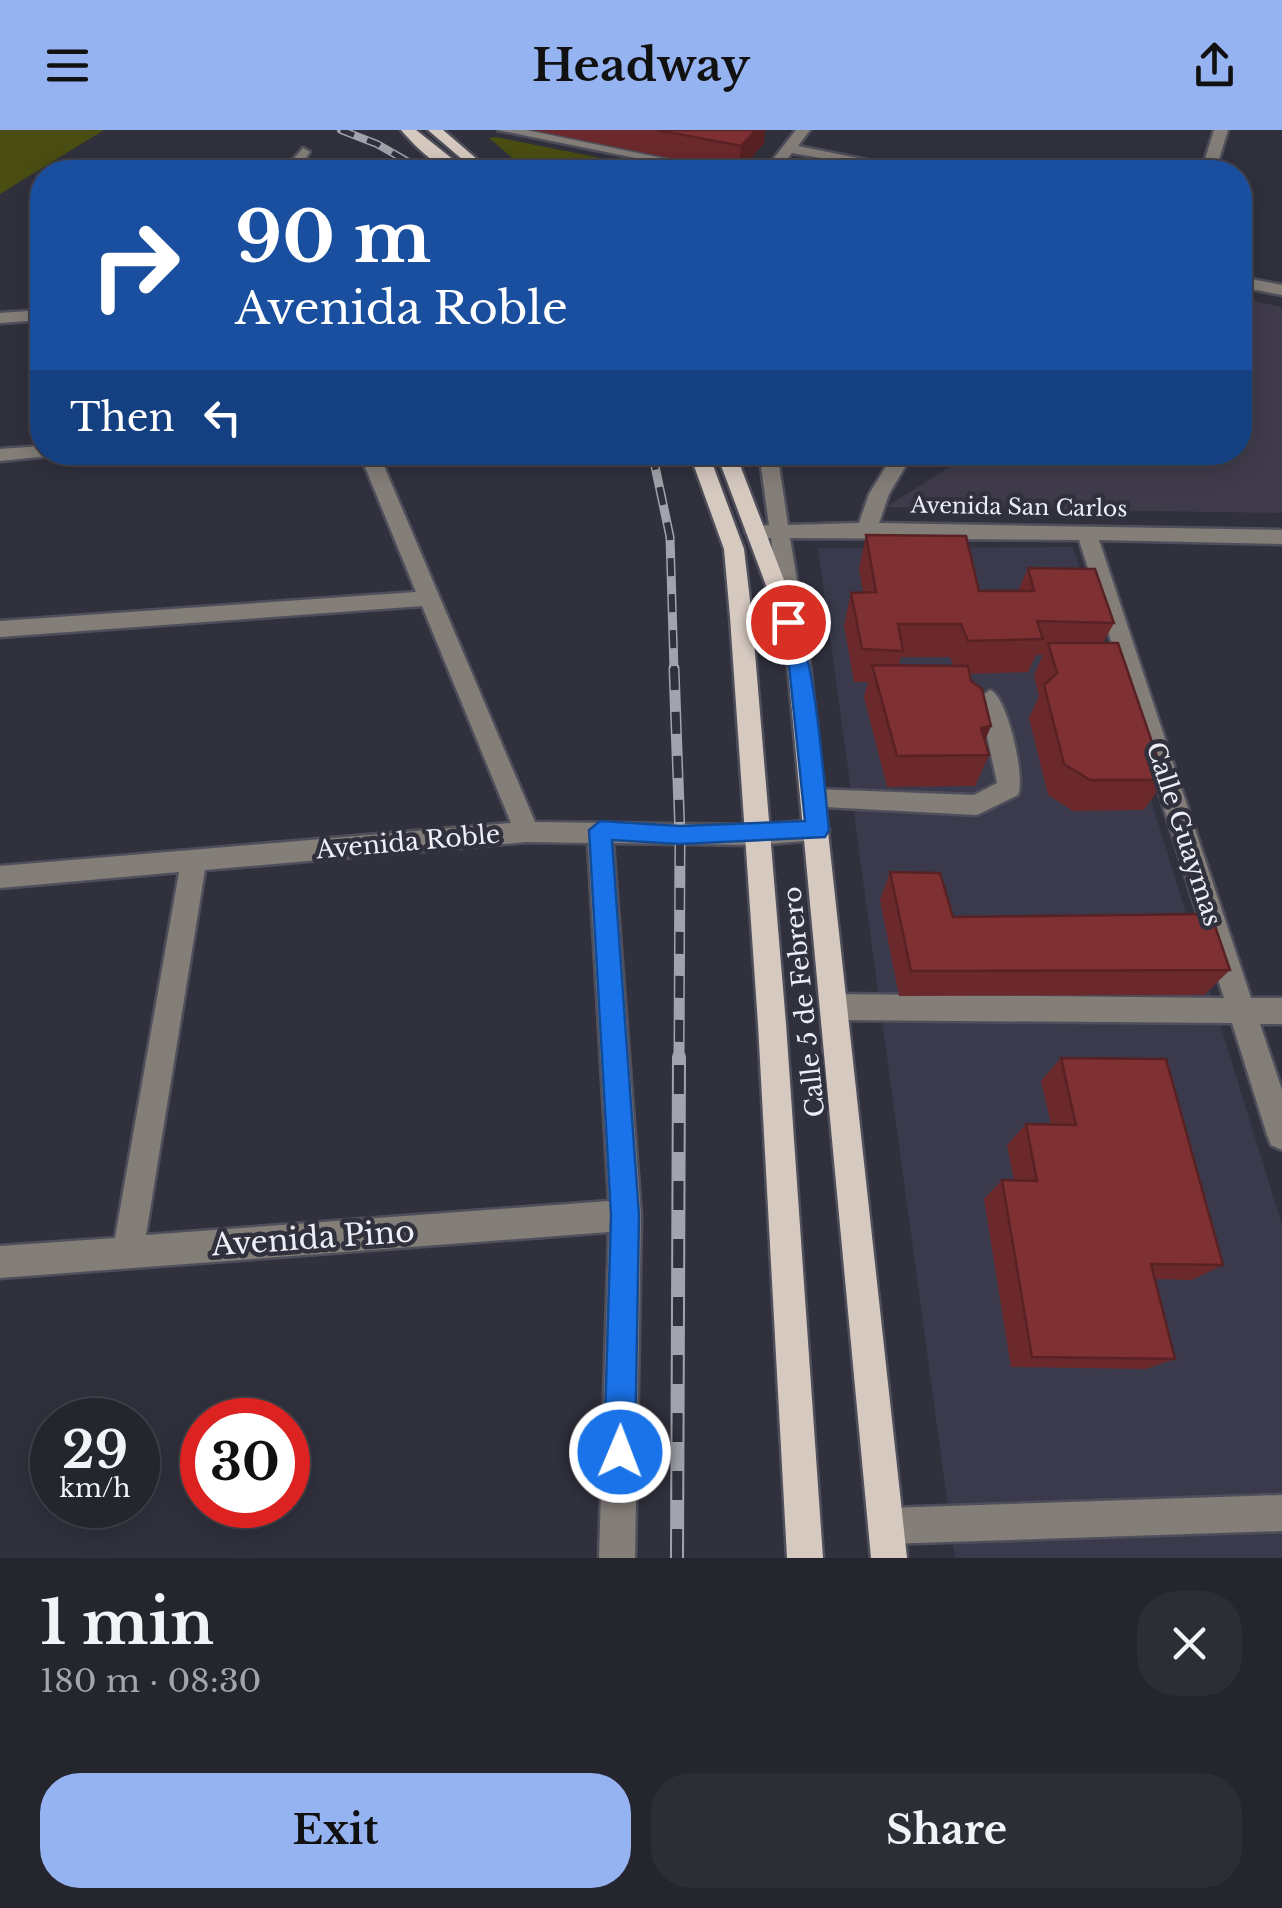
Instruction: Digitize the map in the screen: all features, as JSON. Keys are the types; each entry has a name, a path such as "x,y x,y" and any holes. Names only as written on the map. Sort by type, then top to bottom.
{"main road":[{"path":"408,130 443,160"},
{"path":"434,130 470,160"},
{"name":"Calle 5 de Febrero","path":"703,465 734,549 772,1024 806,1558"},
{"name":"Calle 5 de Febrero","path":"731,465 766,531 798,656 887,1542"}],"street":[{"path":"505,130 661,160"},
{"path":"780,160 803,130"},
{"path":"1212,160 1221,130"},
{"path":"789,148 854,160"},
{"path":"298,160 303,152"},
{"path":"1252,284 1282,290"},
{"path":"0,318 30,316"},
{"path":"0,455 30,453"},
{"path":"374,465 527,832"},
{"path":"766,531 768,465"},
{"path":"867,530 879,494 897,465"},
{"name":"Avenida San Carlos","path":"766,531 1282,537"},
{"name":"Calle Guaymas","path":"1087,534 1282,1135"},
{"path":"0,628 430,598"},
{"path":"814,798 976,805 998,797 1009,788 1010,776 990,698"},
{"path":"600,830 625,1215 617,1558"},
{"name":"Avenida Roble","path":"0,876 527,832 756,835 817,830"},
{"path":"128,1252 194,860"},
{"path":"836,1006 1282,1011"},
{"name":"Avenida Pino","path":"0,1262 625,1215"},
{"path":"887,1542 1282,1513"}],"shaded area":[{"path":"1252,301 1282,307 1282,513 886,507 953,465 1252,465"},
{"path":"1073,547 1282,1225 1282,1558 955,1558 818,548"}],"green space":[{"path":"0,130 104,130 55,160 30,160 30,176 0,194"},
{"path":"496,137 611,160 515,160 489,138"}],"building":[{"path":"657,130 756,130 741,146"},
{"path":"866,535 966,536 979,591 1034,591 1028,568 1095,569 1114,623 1037,621 1043,639 968,641 961,624 898,624 903,651 862,649 851,593 876,592"},
{"path":"1048,643 1118,643 1165,780 1090,780 1064,764 1044,685 1057,673"},
{"path":"872,665 968,666 971,681 982,689 991,726 981,728 989,755 897,756"},
{"path":"890,872 940,873 953,917 1211,914 1230,970 911,971"},
{"path":"1061,1058 1166,1059 1223,1265 1151,1264 1175,1359 1032,1357 1002,1180 1037,1181 1026,1124 1076,1125"}],"railway":[{"path":"341,130 405,160"},
{"path":"655,465 670,537 674,670"},
{"path":"674,668 680,835 679,1060"},
{"path":"677,1558 679,1057"}],"route":[{"path":"620,1452 625,1215 600,830 680,835 817,830 798,656 788,622"}]}
